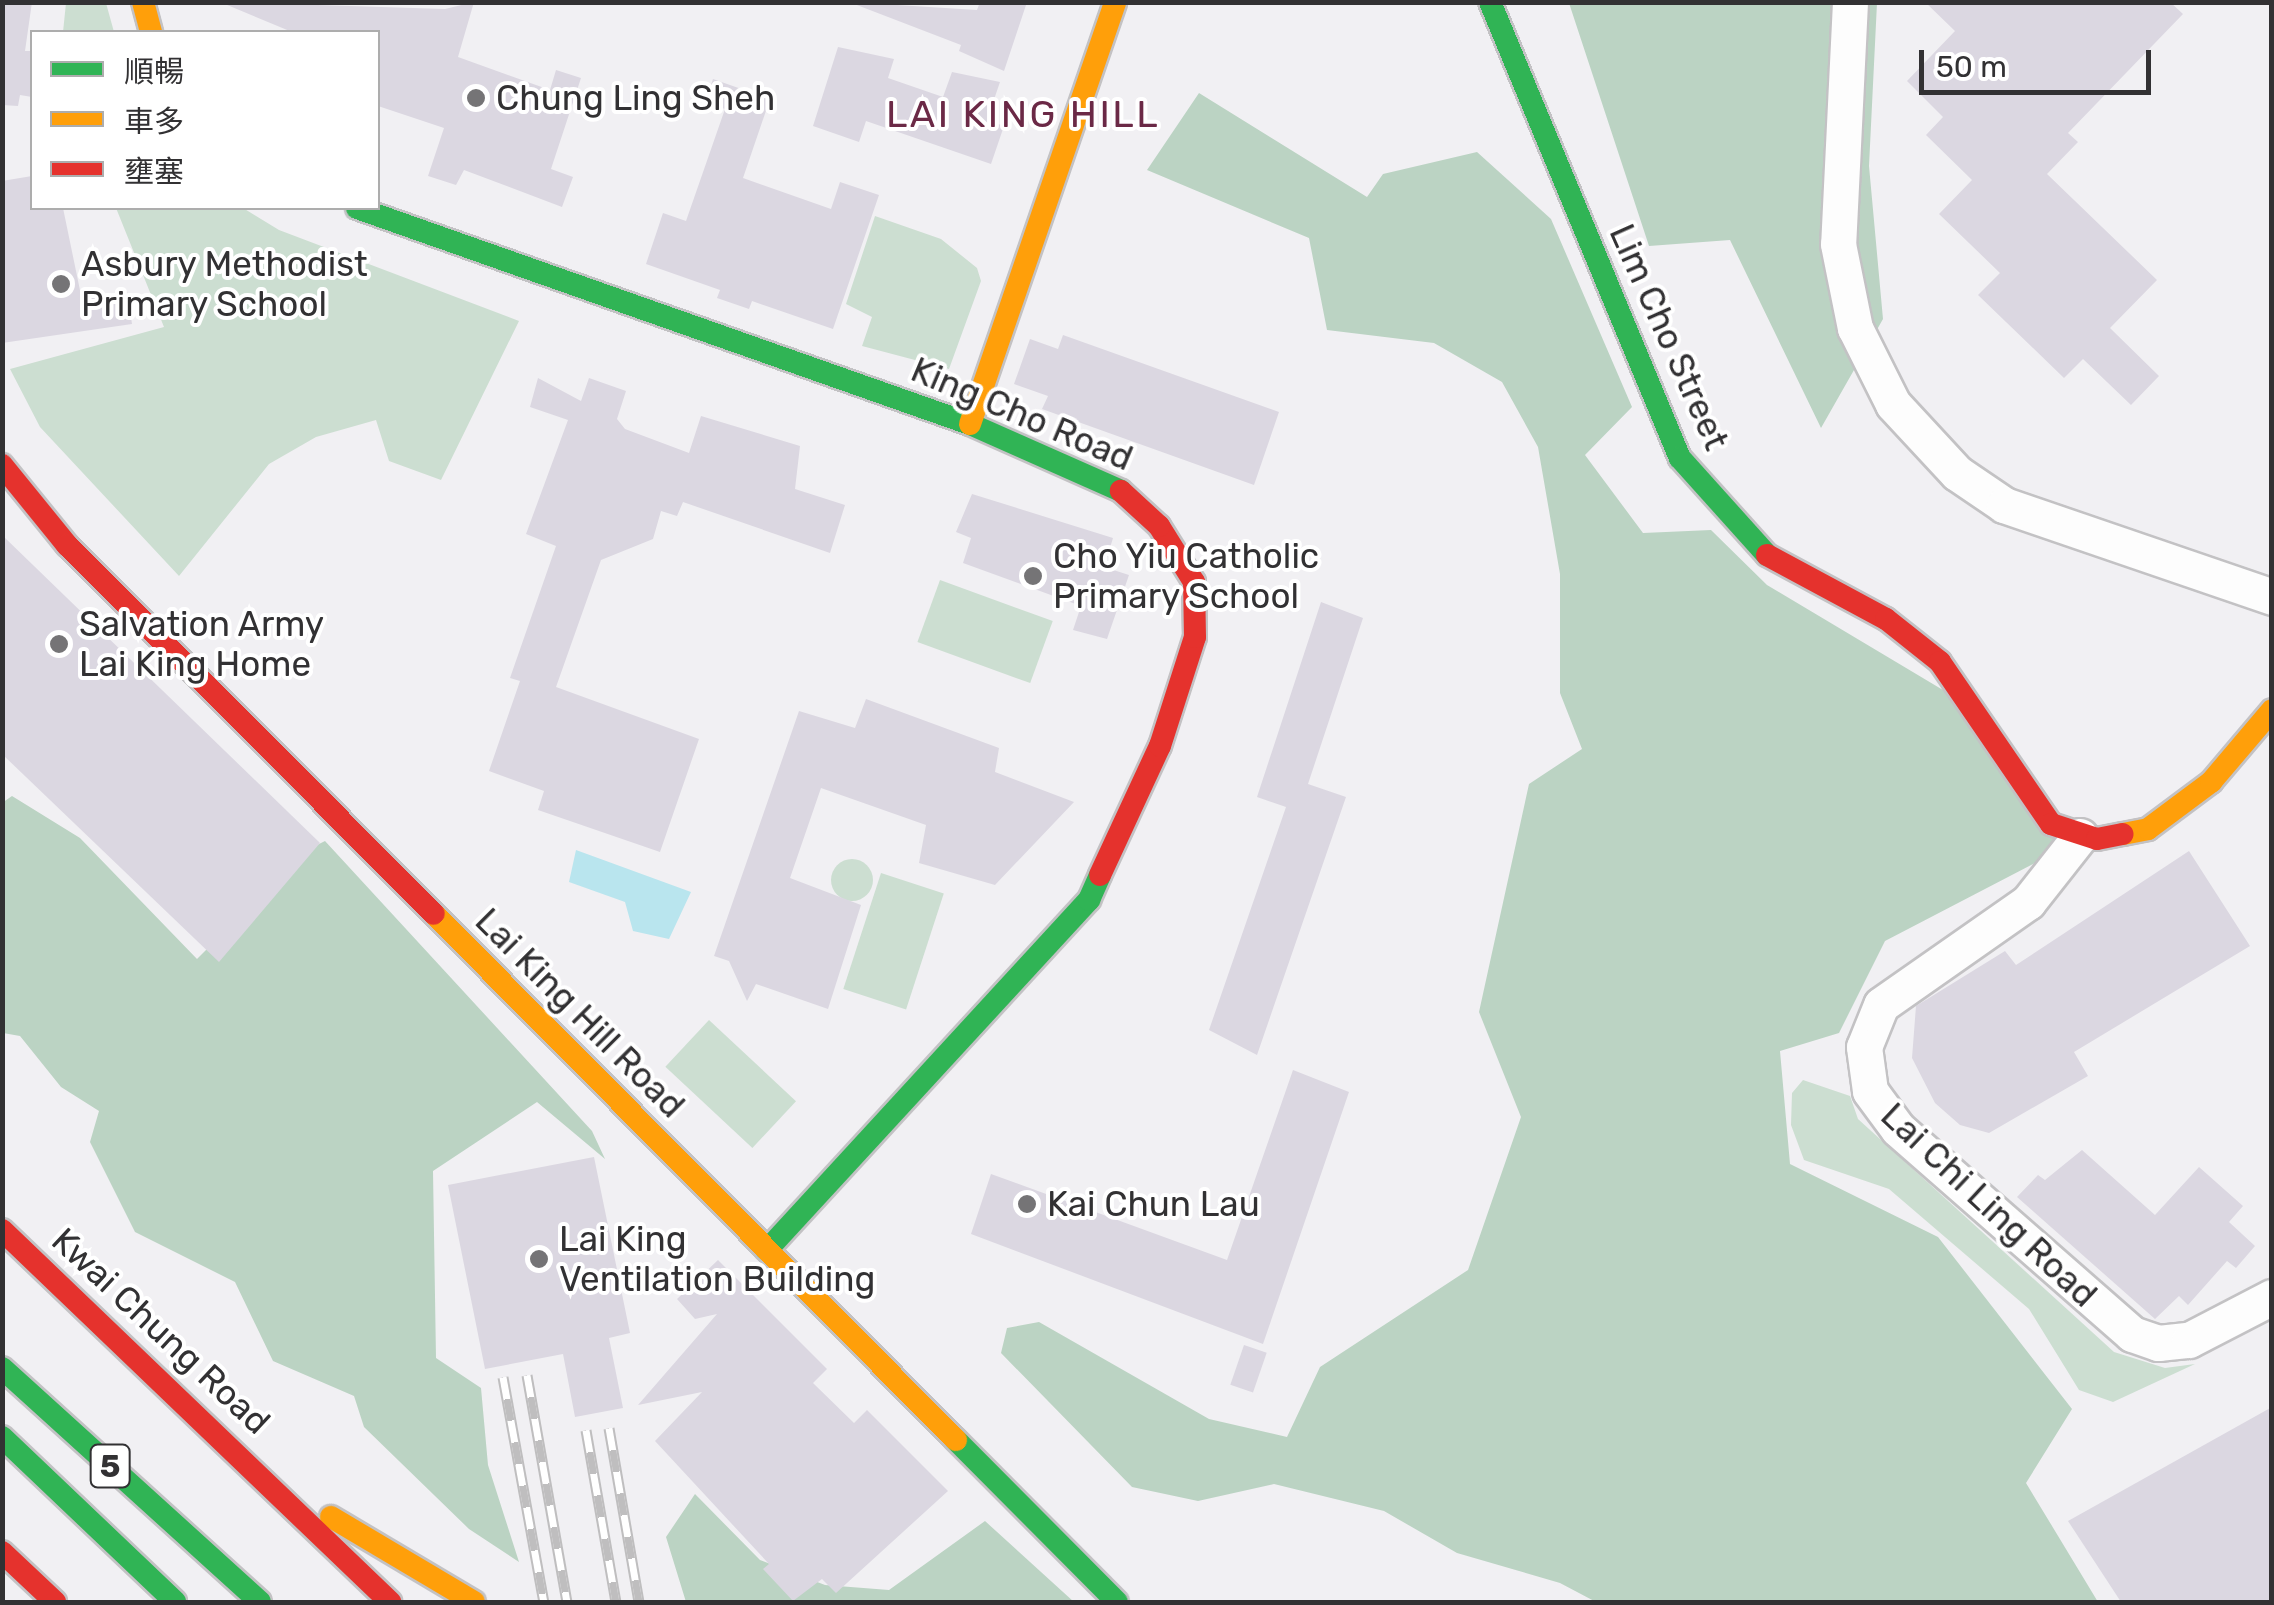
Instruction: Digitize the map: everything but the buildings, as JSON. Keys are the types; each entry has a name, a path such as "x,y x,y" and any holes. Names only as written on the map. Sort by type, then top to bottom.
{"main road":[{"path":"143,2 150,30"},
{"path":"970,424 1114,2"},
{"name":"Lim Cho Street","path":"1490,2 1654,402 1696,480 1770,559 1925,648 1962,691 2027,798 2051,824 2080,836"},
{"name":"King Cho Road","path":"363,210 970,424 1139,503 1194,582 1195,636 1152,764 1089,900 766,1250"},
{"name":"Lai King Hill Road","path":"2,465 67,546 1117,1602"},
{"path":"2080,836 2130,836 2165,820 2231,763 2272,710"},
{"name":"Kwai Chung Road","path":"2,1230 272,1483 390,1602"},
{"name":"5","path":"2,1368 260,1602"},
{"path":"2,1436 175,1602"},
{"name":"Kwai Chung Road","path":"272,1483 474,1602"},
{"path":"2,1527 82,1602"},
{"path":"2,1552 56,1602"}],"street":[{"path":"1850,2 1838,244 1855,328 1894,404 1936,454 2004,505 2272,597"},
{"name":"Lai Chi Ling Road","path":"2080,836 2028,902 1881,1005 1864,1047 1870,1091 1898,1130 2132,1334 2158,1342 2189,1340 2272,1297"}],"green space":[{"path":"66,3 106,3 113,30 63,30"},
{"path":"1569,3 1877,3 1869,166 1883,319 1821,428 1730,240 1649,246"},
{"path":"1199,93 1367,197 1383,174 1477,152 1551,219 1632,407 1585,455 1643,533 1711,530 1767,585 1948,693 2062,849 1885,941 1839,1033 1780,1051 1790,1164 1938,1237 2072,1409 2026,1483 2098,1602 1596,1602 1560,1583 1457,1553 1384,1511 1274,1484 1198,1501 1132,1487 1001,1353 1007,1328 1039,1322 1209,1419 1287,1437 1320,1367 1468,1270 1521,1117 1479,1012 1529,784 1582,749 1560,693 1560,574 1538,447 1502,382 1434,343 1327,330 1309,238 1147,170"},
{"path":"117,210 246,210 279,230 519,321 441,480 389,461 376,420 316,437 269,464 179,576 40,427 10,369 164,327"},
{"path":"875,216 941,239 977,268 981,281 949,369 862,346 872,317 846,304"},
{"path":"940,580 1053,621 1030,683 917,642"},
{"path":"12,796 80,838 197,959 305,851 325,841 592,1131 605,1159 537,1102 433,1171 436,1358 481,1388 488,1465 519,1562 469,1529 364,1427 354,1396 273,1361 235,1282 135,1232 90,1142 99,1111 61,1087 20,1036 3,1033 2,803"},
{"path":"852,859 867,865 873,880 867,895 852,901 837,895 831,880 837,865"},
{"path":"881,873 944,893 906,1009 843,989"},
{"path":"709,1020 796,1101 752,1148 665,1067"},
{"path":"1803,1080 1850,1096 1858,1119 2114,1352 2165,1368 2195,1364 2113,1402 2079,1390 2029,1309 1889,1189 1804,1160 1791,1125 1792,1093"},
{"path":"695,1494 760,1560 825,1585 889,1590 985,1521 1074,1602 686,1602 666,1537"}],"water":[{"path":"576,850 691,892 669,939 633,931 625,902 569,882"}],"railway":[{"path":"527,1375 567,1602"},
{"path":"503,1377 544,1602"},
{"path":"609,1428 639,1602"},
{"path":"586,1430 616,1602"}],"traffic: fast":[{"path":"1490,2 1680,458 1767,555"},
{"path":"363,210 970,424 1121,491"},
{"path":"767,1250 1089,900 1100,875"},
{"path":"2,1368 260,1602"},
{"path":"2,1437 175,1602"},
{"path":"956,1440 1117,1602"}],"traffic: slow":[{"path":"143,2 150,30"},
{"path":"970,424 1115,2"},
{"path":"2123,834 2148,829 2211,782 2272,710"},
{"path":"434,914 956,1440"},
{"path":"331,1517 474,1602"}],"traffic: jam":[{"path":"2,465 67,545 434,914"},
{"path":"1100,875 1160,746 1195,637 1194,582 1159,526 1121,491"},
{"path":"1767,555 1886,619 1940,662 2051,824 2097,839 2123,834"},
{"path":"2,1230 390,1602"},
{"path":"2,1552 55,1602"}],"place":[{"name":"Chung Ling Sheh","path":"476,98"},
{"name":"Asbury Methodist Primary School","path":"61,284"},
{"name":"Cho Yiu Catholic Primary School","path":"1033,576"},
{"name":"Salvation Army Lai King Home","path":"59,644"},
{"name":"Kai Chun Lau","path":"1027,1204"},
{"name":"Lai King Ventilation Building","path":"539,1259"}],"district":[{"name":"LAI KING HILL","path":"1023,115"}]}
